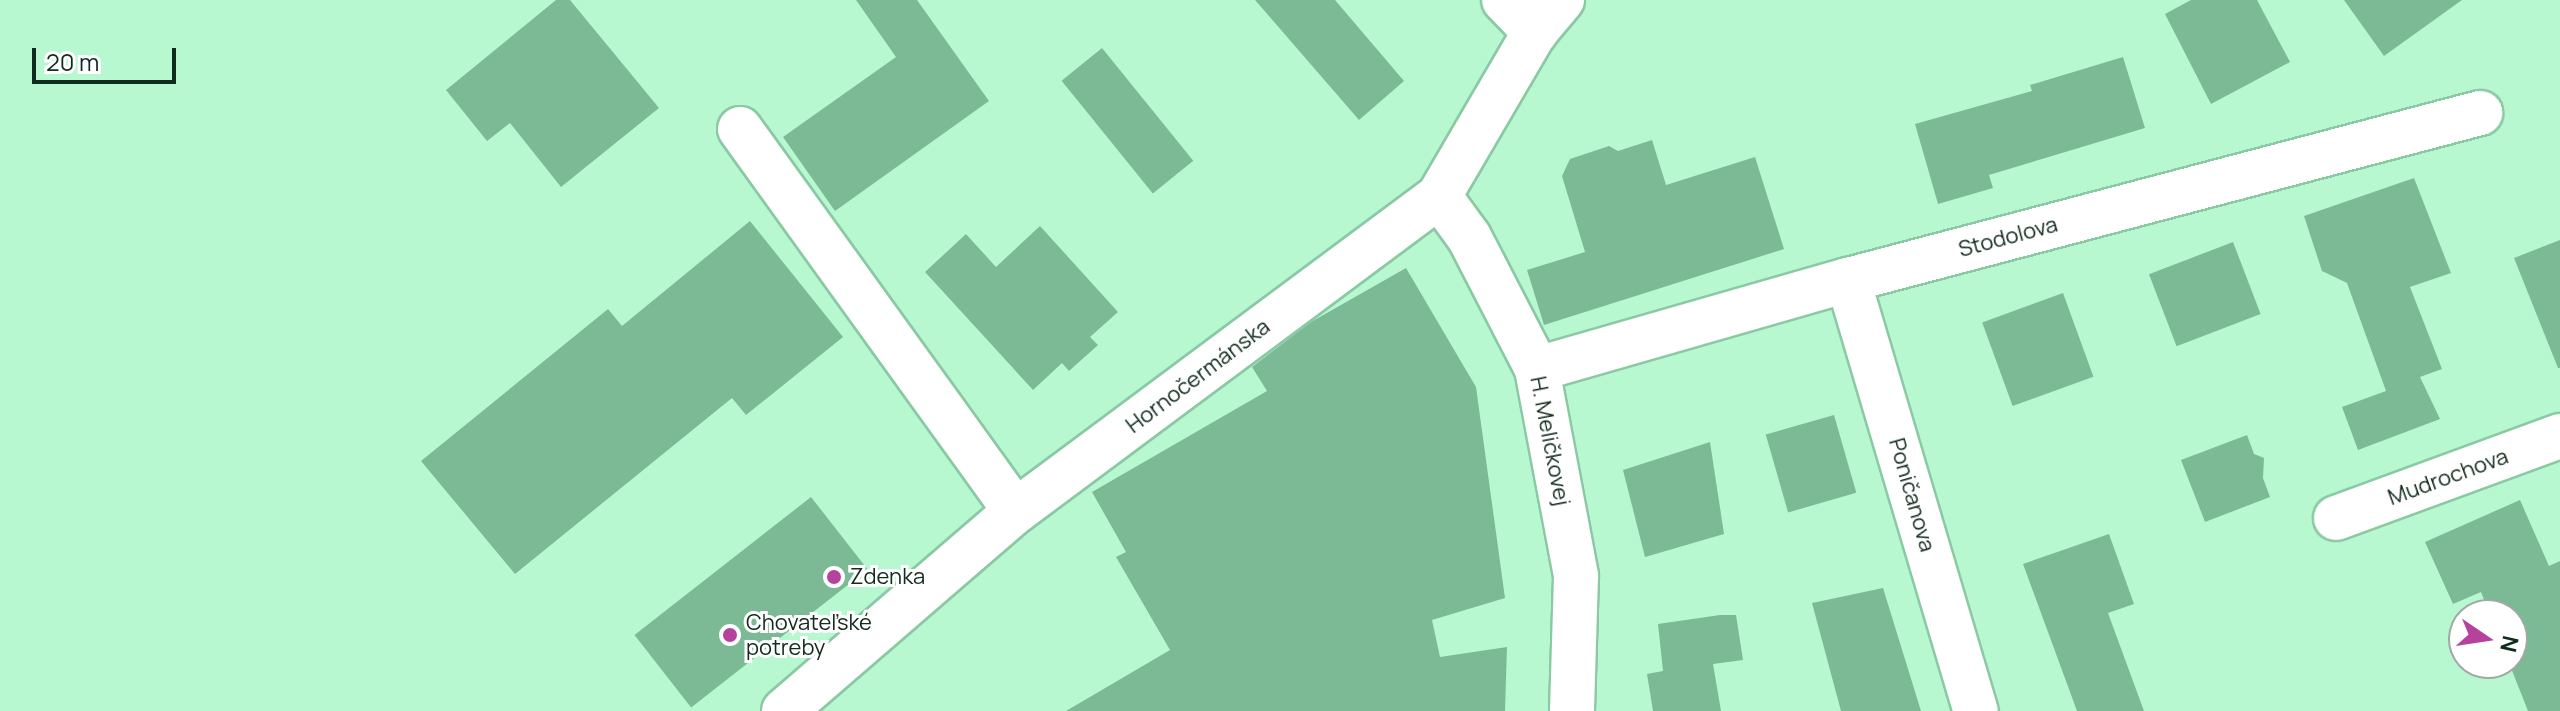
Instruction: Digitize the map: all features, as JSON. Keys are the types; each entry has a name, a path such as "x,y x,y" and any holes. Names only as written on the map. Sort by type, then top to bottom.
{"street":[{"path":"1504,0 1549,16"},
{"name":"Hornočermánska","path":"784,711 1016,511 1439,196 1549,16"},
{"name":"Stodolova","path":"1537,369 1848,280 2480,113"},
{"path":"740,129 1016,511"},
{"name":"H. Meličkovej","path":"1439,196 1469,237 1537,369 1576,576 1572,711"},
{"name":"Poničanova","path":"1848,280 1976,711"},
{"name":"Mudrochova","path":"2336,518 2560,436"}],"building":[{"path":"556,0 570,0 659,108 561,187 510,123 487,141 446,90"},
{"path":"856,0 917,0 989,101 835,211 783,137 896,57"},
{"path":"1255,0 1335,0 1404,81 1359,120"},
{"path":"2191,0 2257,0 2290,62 2211,104 2165,14"},
{"path":"2344,0 2462,0 2384,56"},
{"path":"1102,48 1193,161 1153,193 1062,81"},
{"path":"2123,57 2145,128 1989,175 1993,188 1938,204 1915,124 2032,91 2030,85"},
{"path":"1652,140 1666,185 1755,157 1784,249 1544,325 1527,270 1585,252 1562,176 1570,159 1609,146 1618,151"},
{"path":"2414,178 2451,273 2410,287 2442,369 2420,377 2440,419 2358,450 2342,407 2386,391 2347,283 2322,271 2304,216"},
{"path":"750,221 843,337 746,415 732,398 515,574 421,461 608,309 622,326"},
{"path":"1040,226 1118,312 1090,337 1098,345 1069,371 1062,363 1033,390 925,272 966,234 996,267"},
{"path":"2560,240 2560,368 2558,368 2514,258"},
{"path":"2233,242 2261,314 2177,346 2149,274"},
{"path":"1406,268 1476,387 1505,598 1432,620 1440,657 1507,647 1505,711 1066,711 1170,650 1116,557 1126,552 1092,492 1267,391 1252,367 1311,322"},
{"path":"2063,293 2093,377 2013,406 1982,322"},
{"path":"1834,415 1856,493 1788,512 1766,435"},
{"path":"2247,435 2254,454 2264,458 2263,478 2270,497 2205,522 2181,460"},
{"path":"1710,442 1724,534 1645,557 1623,470"},
{"path":"811,497 868,569 691,707 634,635"},
{"path":"2520,500 2549,566 2560,561 2560,711 2528,711 2515,679 2528,679 2528,599 2484,599 2481,592 2465,599 2451,599 2425,542"},
{"path":"2109,534 2134,604 2108,613 2144,711 2077,711 2023,564"},
{"path":"1883,588 1921,711 1841,711 1812,603"},
{"path":"1736,615 1743,660 1713,664 1721,711 1653,711 1647,674 1663,671 1658,624"}],"place":[{"name":"Zdenka","path":"834,577"},
{"name":"Chovateľské potreby","path":"730,635"}]}
